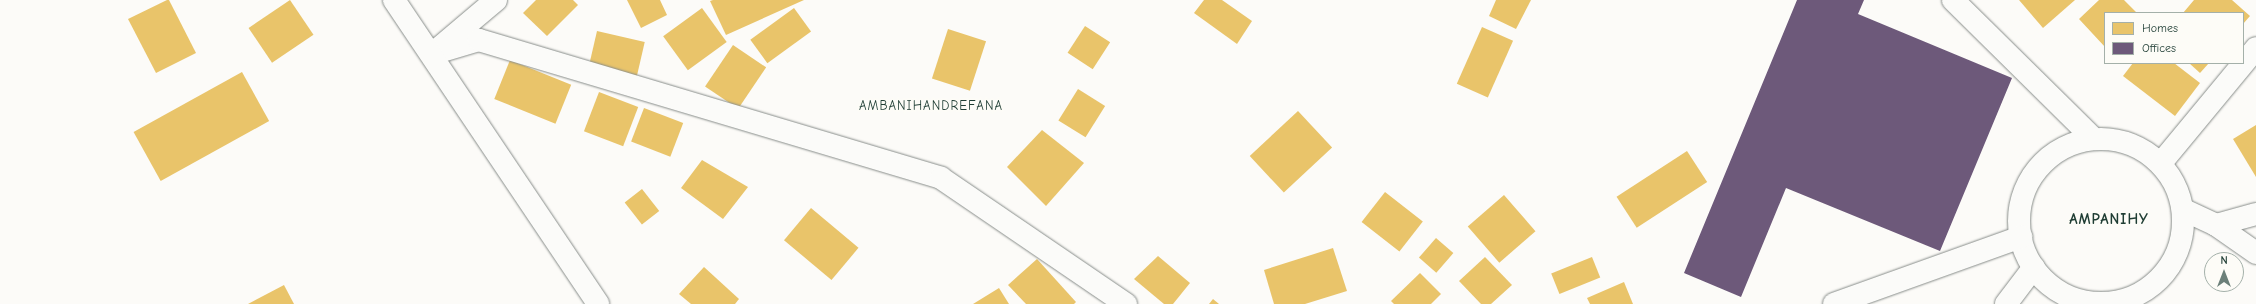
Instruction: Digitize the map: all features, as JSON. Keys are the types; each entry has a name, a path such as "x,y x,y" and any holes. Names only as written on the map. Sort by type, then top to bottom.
{"street":[{"path":"394,0 432,54 598,304"},
{"path":"432,54 496,0"},
{"path":"1953,0 2093,138"},
{"path":"432,54 479,40 941,178 1126,304"},
{"path":"2244,63 2256,48"},
{"path":"2161,163 2243,64"},
{"path":"2093,138 2117,139 2161,163 2176,185 2184,210 2180,243 2173,262 2155,284 2132,297 2105,303 2077,299 2053,287 2034,267 2021,237 2020,210 2028,184 2044,162 2066,146 2093,138"},
{"path":"2184,210 2216,225 2256,253"},
{"path":"2216,225 2256,214"},
{"path":"1834,304 2021,237"},
{"path":"2006,304 2034,267"}],"building: Homes":[{"path":"169,0 196,53 156,73 128,19"},
{"path":"290,0 313,35 272,63 249,28"},
{"path":"536,0 573,0 578,5 547,36 523,13"},
{"path":"627,0 660,0 667,15 641,28"},
{"path":"804,0 726,35 710,1"},
{"path":"1204,0 1222,0 1252,21 1237,44 1194,13"},
{"path":"1496,0 1531,0 1516,29 1489,16"},
{"path":"2019,0 2075,0 2043,28"},
{"path":"2099,0 2124,0 2136,12 2104,12 2104,46 2079,19"},
{"path":"2194,0 2232,0 2250,16 2244,23 2244,12 2184,12"},
{"path":"702,8 727,42 688,70 663,36"},
{"path":"794,8 811,31 767,63 750,40"},
{"path":"1085,26 1110,42 1093,69 1068,53"},
{"path":"1482,27 1513,41 1488,97 1457,84"},
{"path":"948,29 986,41 970,91 932,78"},
{"path":"597,31 645,42 636,80 588,69"},
{"path":"733,45 766,67 738,109 705,86"},
{"path":"510,60 571,85 555,124 494,99"},
{"path":"2132,64 2175,64 2200,83 2175,116 2123,76"},
{"path":"2190,64 2208,64 2200,73"},
{"path":"242,72 269,121 161,181 134,132"},
{"path":"1078,89 1105,106 1086,137 1058,120"},
{"path":"599,92 638,107 623,146 584,131"},
{"path":"644,108 683,123 670,157 631,142"},
{"path":"1298,111 1332,148 1284,193 1250,156"},
{"path":"2256,125 2256,177 2233,139"},
{"path":"1042,130 1084,163 1046,206 1007,167"},
{"path":"1687,151 1707,182 1637,228 1617,197"},
{"path":"702,160 748,187 723,219 681,188"},
{"path":"642,189 659,211 642,225 625,203"},
{"path":"1385,192 1423,222 1399,251 1362,222"},
{"path":"1504,195 1535,231 1499,263 1468,226"},
{"path":"811,208 858,248 831,280 784,240"},
{"path":"1436,238 1453,253 1436,273 1419,258"},
{"path":"1333,248 1347,291 1305,304 1274,304 1264,270"},
{"path":"1158,256 1190,283 1173,304 1164,304 1134,279"},
{"path":"1485,257 1512,285 1491,304 1481,304 1459,281"},
{"path":"1592,257 1600,277 1559,294 1551,273"},
{"path":"1037,259 1076,302 1074,304 1026,304 1008,285"},
{"path":"704,267 739,299 735,304 691,304 679,294"},
{"path":"1420,273 1441,294 1431,304 1394,304 1391,301"},
{"path":"1624,282 1633,304 1590,304 1587,298"},
{"path":"284,285 294,304 248,304"},
{"path":"999,288 1009,304 973,304"},
{"path":"1213,299 1219,304 1209,304"}],"building: Offices":[{"path":"1797,0 1864,0 1858,14 2012,78 1940,251 1786,188 1741,297 1684,273"}],"district":[{"name":"AMBANIHANDREFANA","path":"931,106"},
{"name":"AMPANIHY","path":"2109,220"}]}
